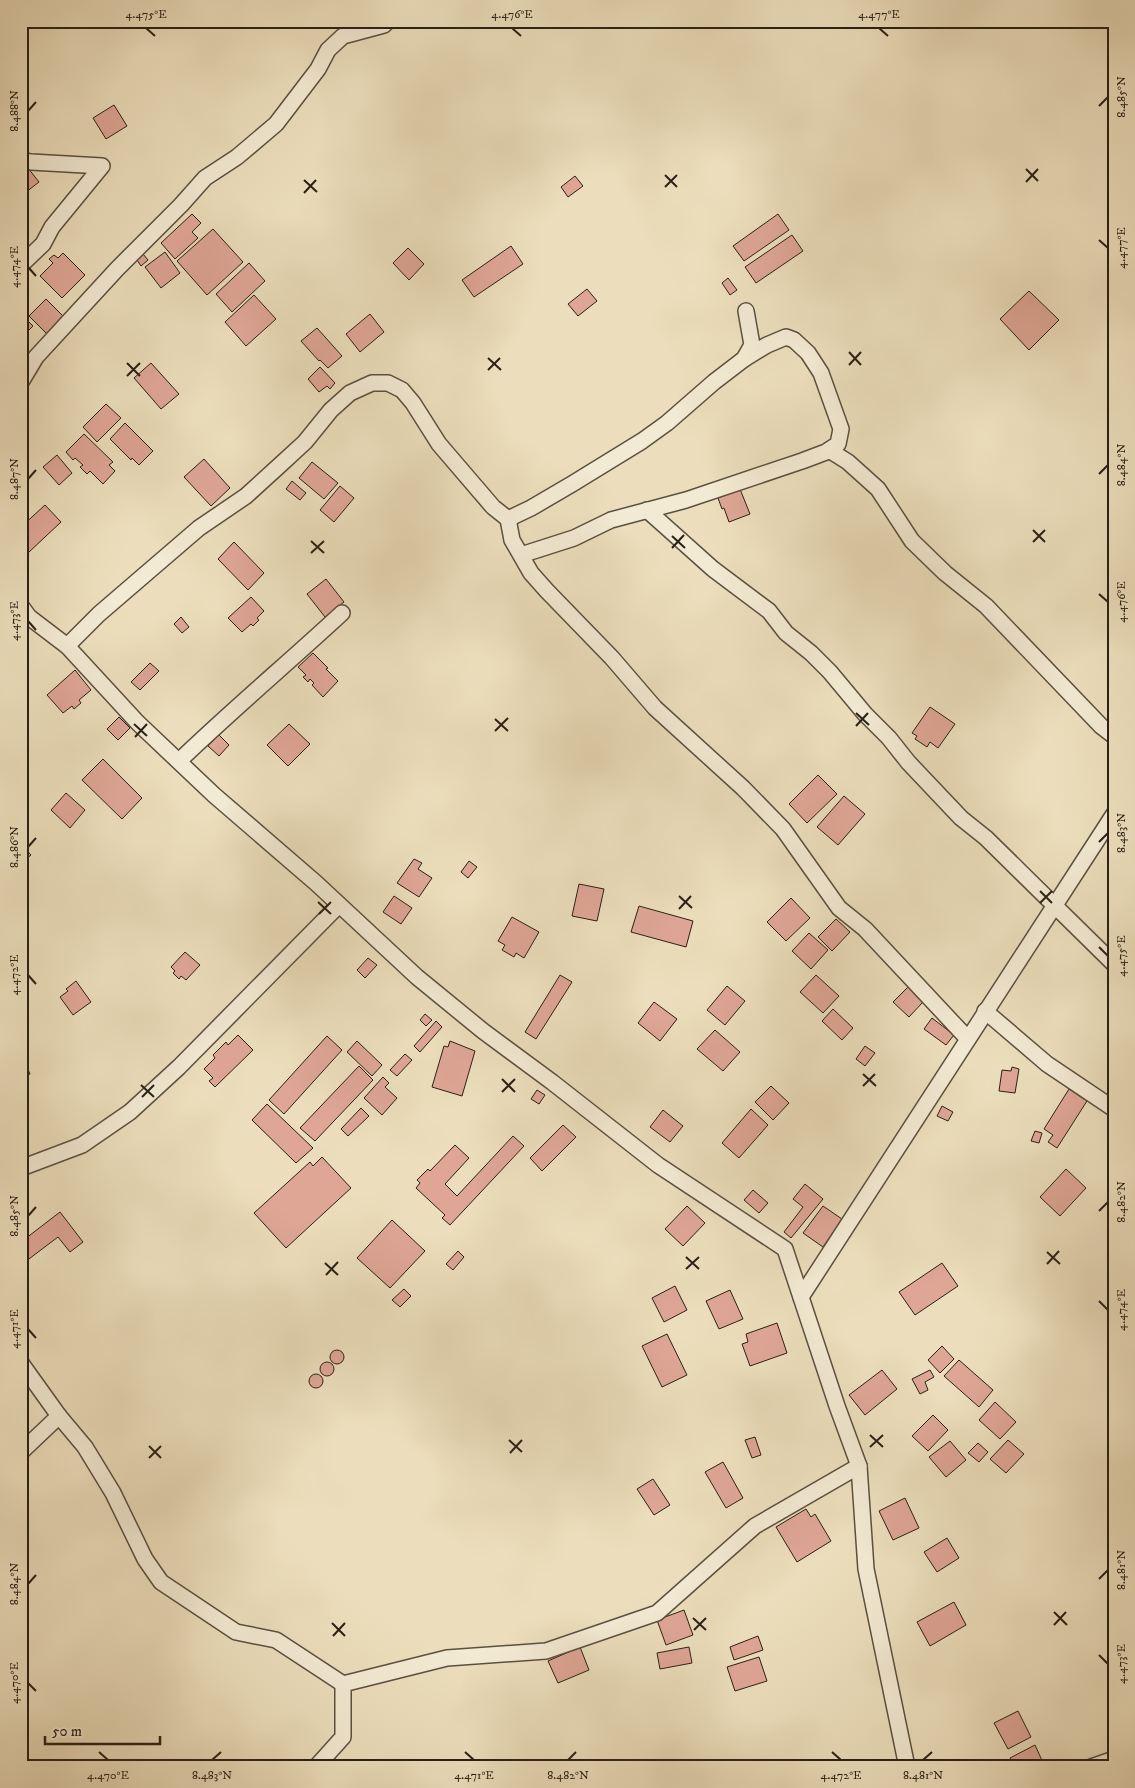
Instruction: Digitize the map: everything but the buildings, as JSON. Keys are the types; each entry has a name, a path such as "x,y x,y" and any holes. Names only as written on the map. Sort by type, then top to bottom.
{"street":[{"path":"21,382 36,357 117,269 181,205 205,178 237,157 276,124 313,77 328,50 343,36 384,25 388,21"},
{"path":"21,160 102,166 52,228 43,244 21,265"},
{"path":"744,360 752,345 746,311"},
{"path":"508,519 532,508 642,441 714,382 767,345 786,337 794,340 808,352 821,372 841,429 838,444 829,450 716,491 612,520 574,538 521,555"},
{"path":"67,646 99,614 187,539 246,496 305,442 331,410 350,393 372,383 388,383 402,390 413,403 439,444 487,500 508,519 512,540 531,573 547,592 612,658 655,708 743,788 783,830 839,908 865,928 968,1039"},
{"path":"829,450 848,462 878,489 912,541 945,573 986,606 1101,726 1114,736"},
{"path":"647,510 714,569 769,611 786,633 811,653 830,672 908,762 961,818 986,838 1114,964"},
{"path":"24,613 67,646 138,723 214,795 339,905 417,977 482,1032 552,1082 658,1165 785,1249 859,1466 866,1569 907,1767"},
{"path":"179,761 216,725 342,613"},
{"path":"801,1297 1114,814"},
{"path":"21,1168 82,1144 130,1112 179,1068 339,905"},
{"path":"985,1011 1047,1064 1114,1110"},
{"path":"21,1363 84,1447 104,1478 145,1559 161,1582 236,1632 276,1640 343,1684 447,1658 546,1651 657,1612 755,1526 859,1466"},
{"path":"21,1452 59,1416"},
{"path":"316,1767 343,1737 343,1684"},
{"path":"1091,1767 1114,1759"}]}
